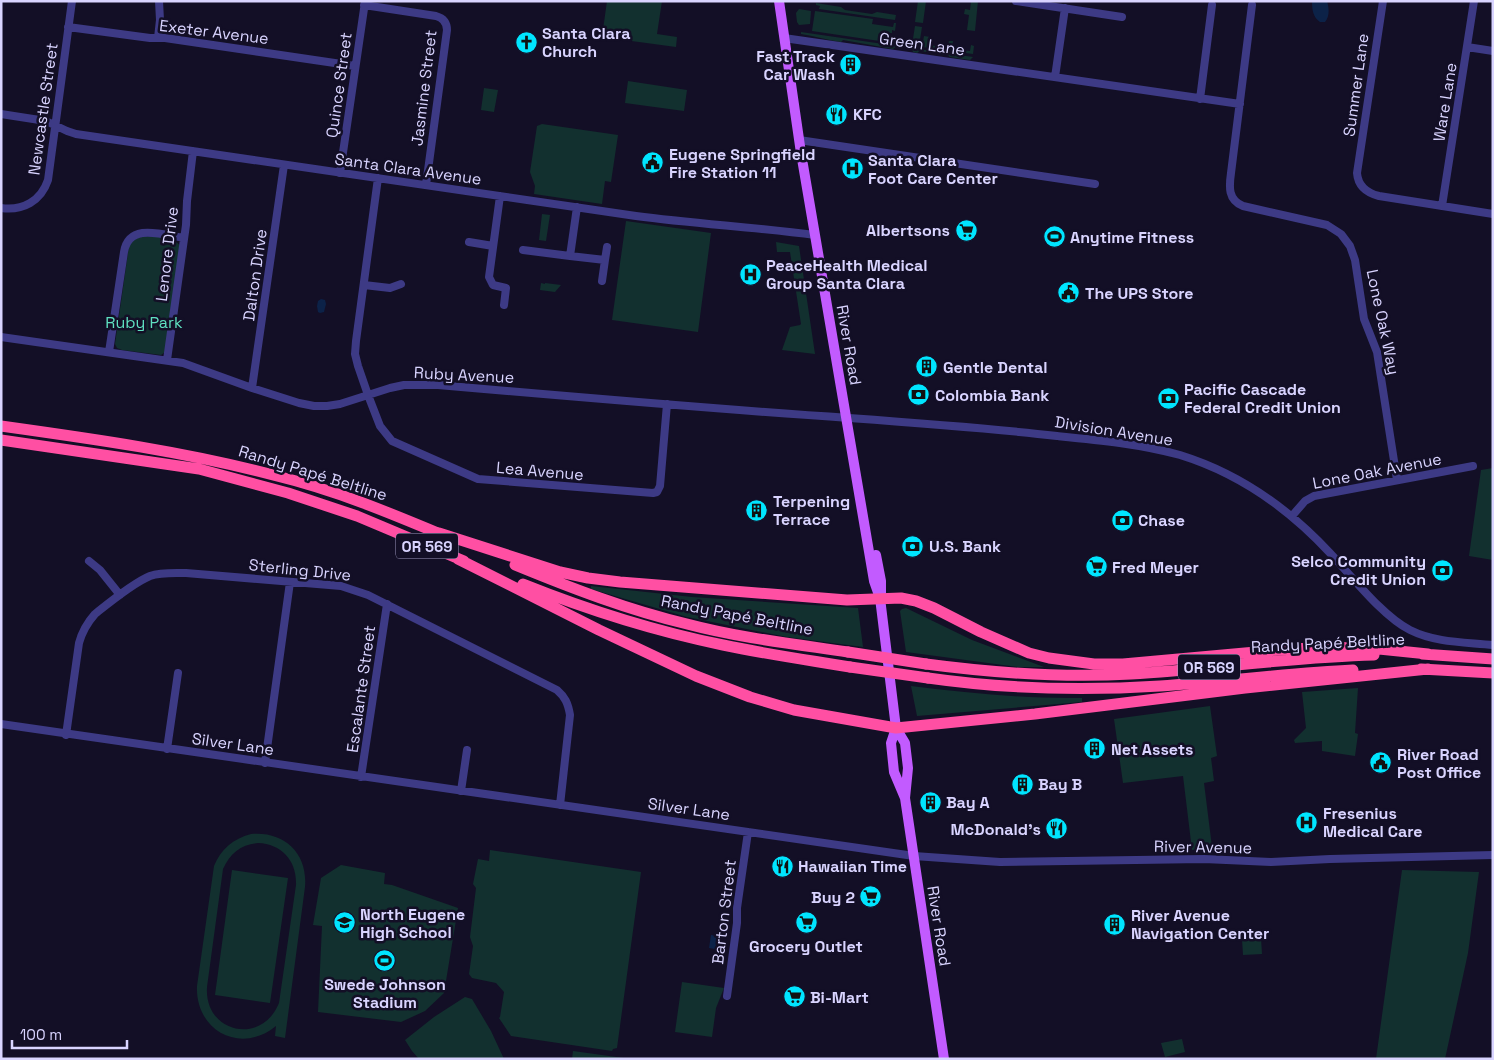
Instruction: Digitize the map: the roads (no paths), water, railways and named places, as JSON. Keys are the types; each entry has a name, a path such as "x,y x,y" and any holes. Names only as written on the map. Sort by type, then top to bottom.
{"highway":[{"name":"Randy Papé Beltline","path":"1,426 199,457 279,476 360,501 574,589 679,622 748,637 987,672 1057,675 1131,674 1339,657 1428,654 1493,659"},
{"name":"Randy Papé Beltline","path":"1,440 199,469 288,493 348,513 567,602 631,622 725,646 850,667 989,686 1081,689 1161,686 1312,672 1377,669 1428,669 1493,673"},
{"path":"439,533 560,572 588,578 847,600 901,598 926,604 981,632 1029,653 1049,658 1094,664 1130,663 1327,647 1428,654"},
{"path":"458,559 599,630 696,676 750,697 794,710 896,728 1045,713 1246,688 1428,669"}],"main road":[{"name":"River Road","path":"779,1 799,140 858,486 869,522 880,576 882,589 880,598 896,728 891,744 894,772 905,798 944,1059"}],"street":[{"name":"Newcastle Street","path":"1,208 20,208 30,204 37,200 46,187 72,1"},
{"path":"158,38 160,20 159,1"},
{"path":"1016,1 1122,17"},
{"name":"Summer Lane","path":"1383,1 1358,179 1366,190 1375,195 1442,206"},
{"name":"Ware Lane","path":"1442,206 1474,1"},
{"name":"Jasmine Street","path":"364,3 432,15 440,18 445,23 447,30 426,185"},
{"name":"Quince Street","path":"340,173 364,3"},
{"path":"1200,99 1212,4"},
{"path":"1240,104 1252,5"},
{"path":"1055,77 1065,8"},
{"name":"Exeter Avenue","path":"68,26 355,66"},
{"name":"Green Lane","path":"784,38 1240,104"},
{"path":"1467,47 1493,51"},
{"name":"Lone Oak Way","path":"1240,104 1230,184 1230,193 1233,200 1243,206 1327,225 1342,234 1352,250 1357,267 1364,319 1377,352 1397,480"},
{"name":"Santa Clara Avenue","path":"1,114 34,118 76,134 284,165 686,222 774,229 815,235"},
{"path":"799,140 1095,184"},
{"name":"Lenore Drive","path":"167,360 187,219 187,201 194,151"},
{"name":"Dalton Drive","path":"252,388 284,165"},
{"path":"368,396 355,354 378,178"},
{"path":"500,196 489,279 495,286 506,288 504,305"},
{"path":"1442,206 1493,214"},
{"path":"570,256 577,207"},
{"path":"109,352 127,240 134,234 144,232 184,238"},
{"path":"469,242 493,246"},
{"path":"602,281 607,247"},
{"path":"523,250 605,260"},
{"path":"364,285 386,288 401,284"},
{"name":"Ruby Avenue","path":"1,337 167,360 190,365 252,388 314,406 340,404 404,385 438,385 847,418"},
{"name":"Lea Avenue","path":"368,396 380,426 392,441 474,478 649,494 657,492 660,486 667,404"},
{"name":"Division Avenue","path":"847,418 964,426 1106,441 1177,454 1223,471 1246,484 1292,516 1311,533 1386,613 1402,626 1419,634 1437,639 1493,645"},
{"name":"Lone Oak Avenue","path":"1292,516 1306,501 1314,496 1473,466"},
{"path":"89,561 100,570 120,595"},
{"name":"Sterling Drive","path":"66,735 82,633 95,614 142,580 163,574 186,573 341,586 387,604 556,690 564,696 570,715 560,805"},
{"path":"265,763 290,582"},
{"name":"Escalante Street","path":"361,777 387,604"},
{"path":"167,749 178,673"},
{"name":"Silver Lane","path":"1,724 66,735 914,856"},
{"path":"460,791 467,750"},
{"name":"Barton Street","path":"727,996 748,832"},
{"name":"River Avenue","path":"914,856 1000,862 1204,859 1271,862 1493,854"}],"water":[{"path":"1312,1 1327,1 1329,12 1325,22 1320,22 1314,16"},
{"path":"321,299 325,300 326,304 324,312 320,313 317,306 318,301"},
{"path":"711,935 717,936 716,941 719,946 715,949 709,948"}],"place":[{"name":"Santa Clara Church","path":"526,42"},
{"name":"Fast Track Car Wash","path":"851,65"},
{"name":"KFC","path":"837,114"},
{"name":"Eugene Springfield Fire Station 11","path":"653,163"},
{"name":"Santa Clara Foot Care Center","path":"852,169"},
{"name":"Albertsons","path":"966,230"},
{"name":"Anytime Fitness","path":"1054,237"},
{"name":"PeaceHealth Medical Group Santa Clara","path":"750,274"},
{"name":"The UPS Store","path":"1069,293"},
{"name":"Gentle Dental","path":"927,367"},
{"name":"Colombia Bank","path":"919,395"},
{"name":"Pacific Cascade Federal Credit Union","path":"1168,398"},
{"name":"Terpening Terrace","path":"757,510"},
{"name":"Chase","path":"1122,520"},
{"name":"U.S. Bank","path":"913,546"},
{"name":"Fred Meyer","path":"1096,567"},
{"name":"Selco Community Credit Union","path":"1442,570"},
{"name":"Net Assets","path":"1095,749"},
{"name":"River Road Post Office","path":"1381,763"},
{"name":"Bay B","path":"1022,784"},
{"name":"Bay A","path":"930,802"},
{"name":"Fresenius Medical Care","path":"1307,822"},
{"name":"McDonald's","path":"1057,829"},
{"name":"Hawaiian Time","path":"782,866"},
{"name":"Buy 2","path":"871,897"},
{"name":"Grocery Outlet","path":"806,922"},
{"name":"North Eugene High School","path":"344,923"},
{"name":"River Avenue Navigation Center","path":"1115,924"},
{"name":"Swede Johnson Stadium","path":"385,960"},
{"name":"Bi-Mart","path":"794,997"}],"park label":[{"name":"Ruby Park","path":"144,322"}]}
